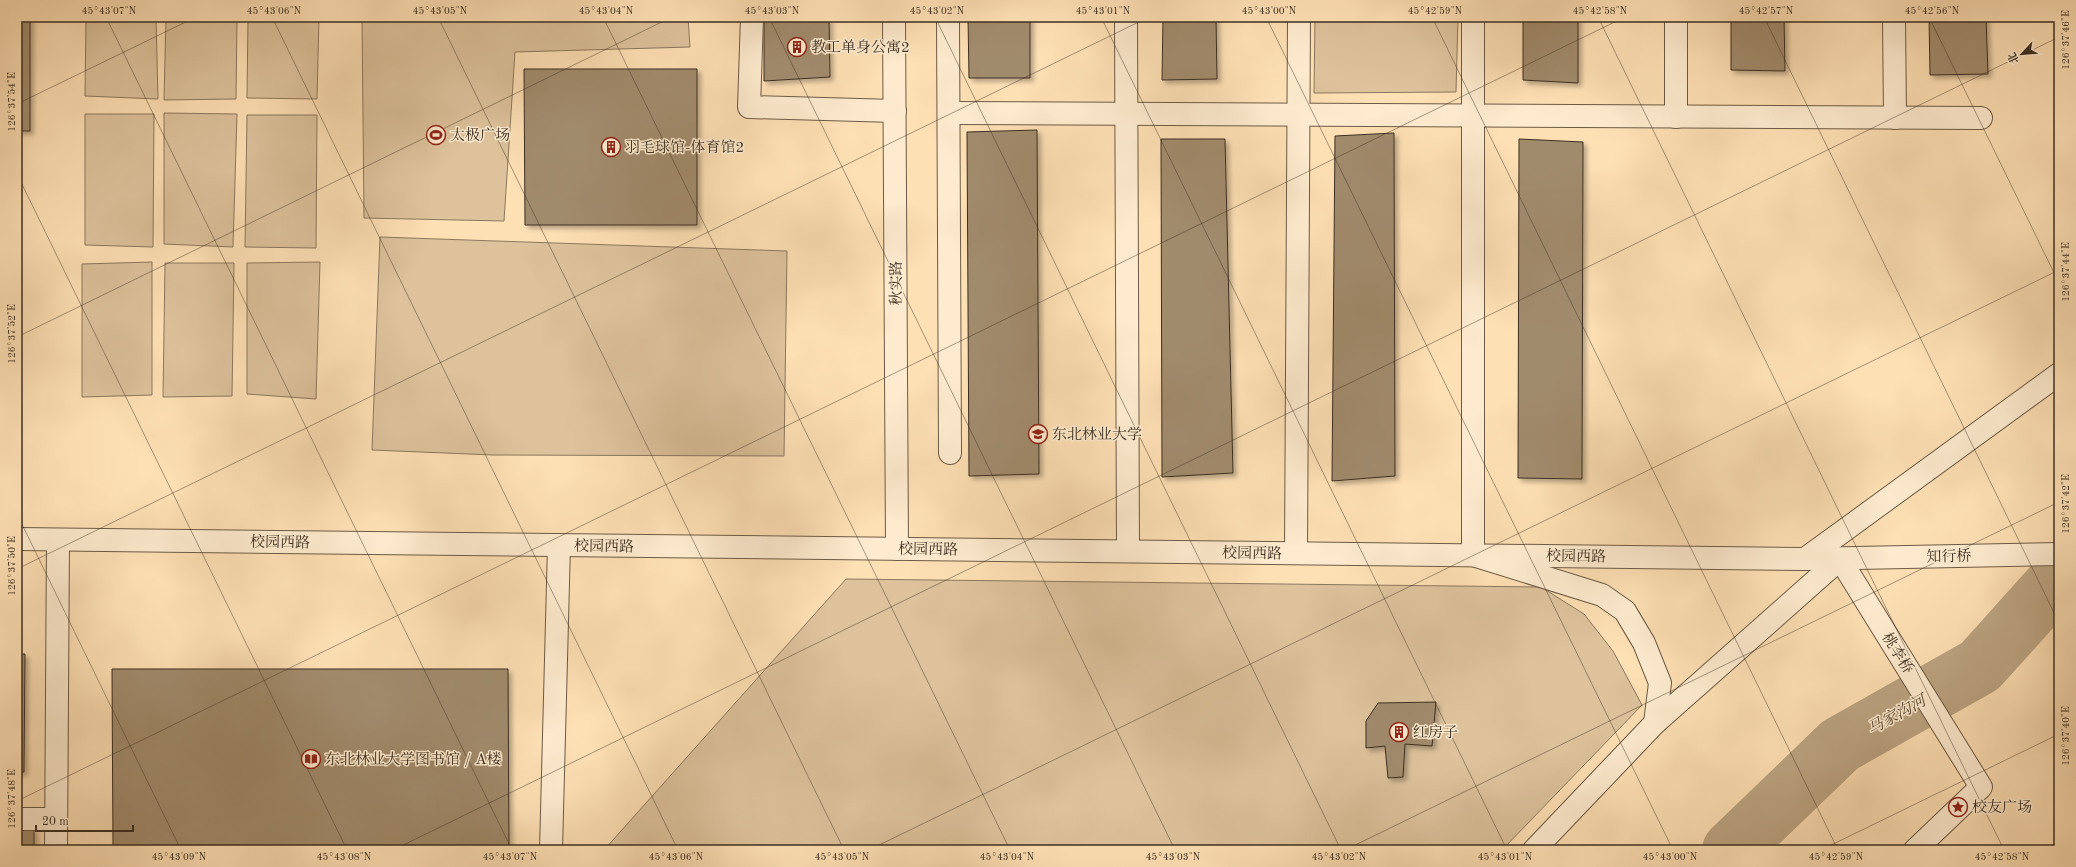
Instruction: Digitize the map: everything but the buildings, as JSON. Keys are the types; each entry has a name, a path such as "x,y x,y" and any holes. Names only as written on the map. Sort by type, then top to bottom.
{"street":[{"path":"752,17 749,107 895,111"},
{"name":"秋实路","path":"894,17 896,548"},
{"path":"948,17 950,113 950,453"},
{"path":"1126,17 1128,551"},
{"path":"1296,553 1299,17"},
{"path":"1473,17 1473,555 1602,595 1625,611 1644,643 1660,683 1656,723"},
{"path":"1676,17 1676,117"},
{"path":"1894,17 1895,118"},
{"path":"950,113 1981,118"},
{"path":"1805,559 2059,374"},
{"name":"校园西路","path":"17,539 1840,559"},
{"path":"56,850 58,540"},
{"path":"551,850 559,545"},
{"name":"知行桥","path":"1840,559 2059,554"},
{"path":"1534,850 1656,723 1840,559"},
{"name":"桃李桥","path":"1840,559 1981,787 1915,850"},
{"path":"17,819 56,819"}],"shaded area":[{"path":"86,17 156,17 158,99 85,96"},
{"path":"166,17 237,17 236,99 164,100"},
{"path":"248,17 319,17 317,99 247,98"},
{"name":"太极广场","path":"362,17 688,17 690,47 515,52 504,221 364,218"},
{"path":"1315,17 1458,17 1456,92 1314,93"},
{"path":"164,113 237,114 233,247 164,244"},
{"path":"85,114 154,114 153,247 85,245"},
{"path":"247,115 317,115 316,248 245,247"},
{"path":"380,237 787,251 784,456 493,455 372,450"},
{"path":"152,262 152,395 82,397 82,264"},
{"path":"320,262 316,399 247,394 247,263"},
{"path":"165,263 234,263 232,396 163,397"},
{"path":"846,579 1541,587 1584,614 1613,651 1642,705 1502,850 604,850"}],"waterway":[{"name":"马家沟河","path":"1731,850 1840,745 1980,666 2059,578"}],"place":[{"name":"教工单身公寓2","path":"797,47"},
{"name":"太极广场","path":"436,135"},
{"name":"羽毛球馆-体育馆2","path":"611,147"},
{"name":"东北林业大学","path":"1038,434"},
{"name":"红房子","path":"1399,732"},
{"name":"东北林业大学图书馆 / A楼","path":"311,759"},
{"name":"校友广场","path":"1958,807"}]}
